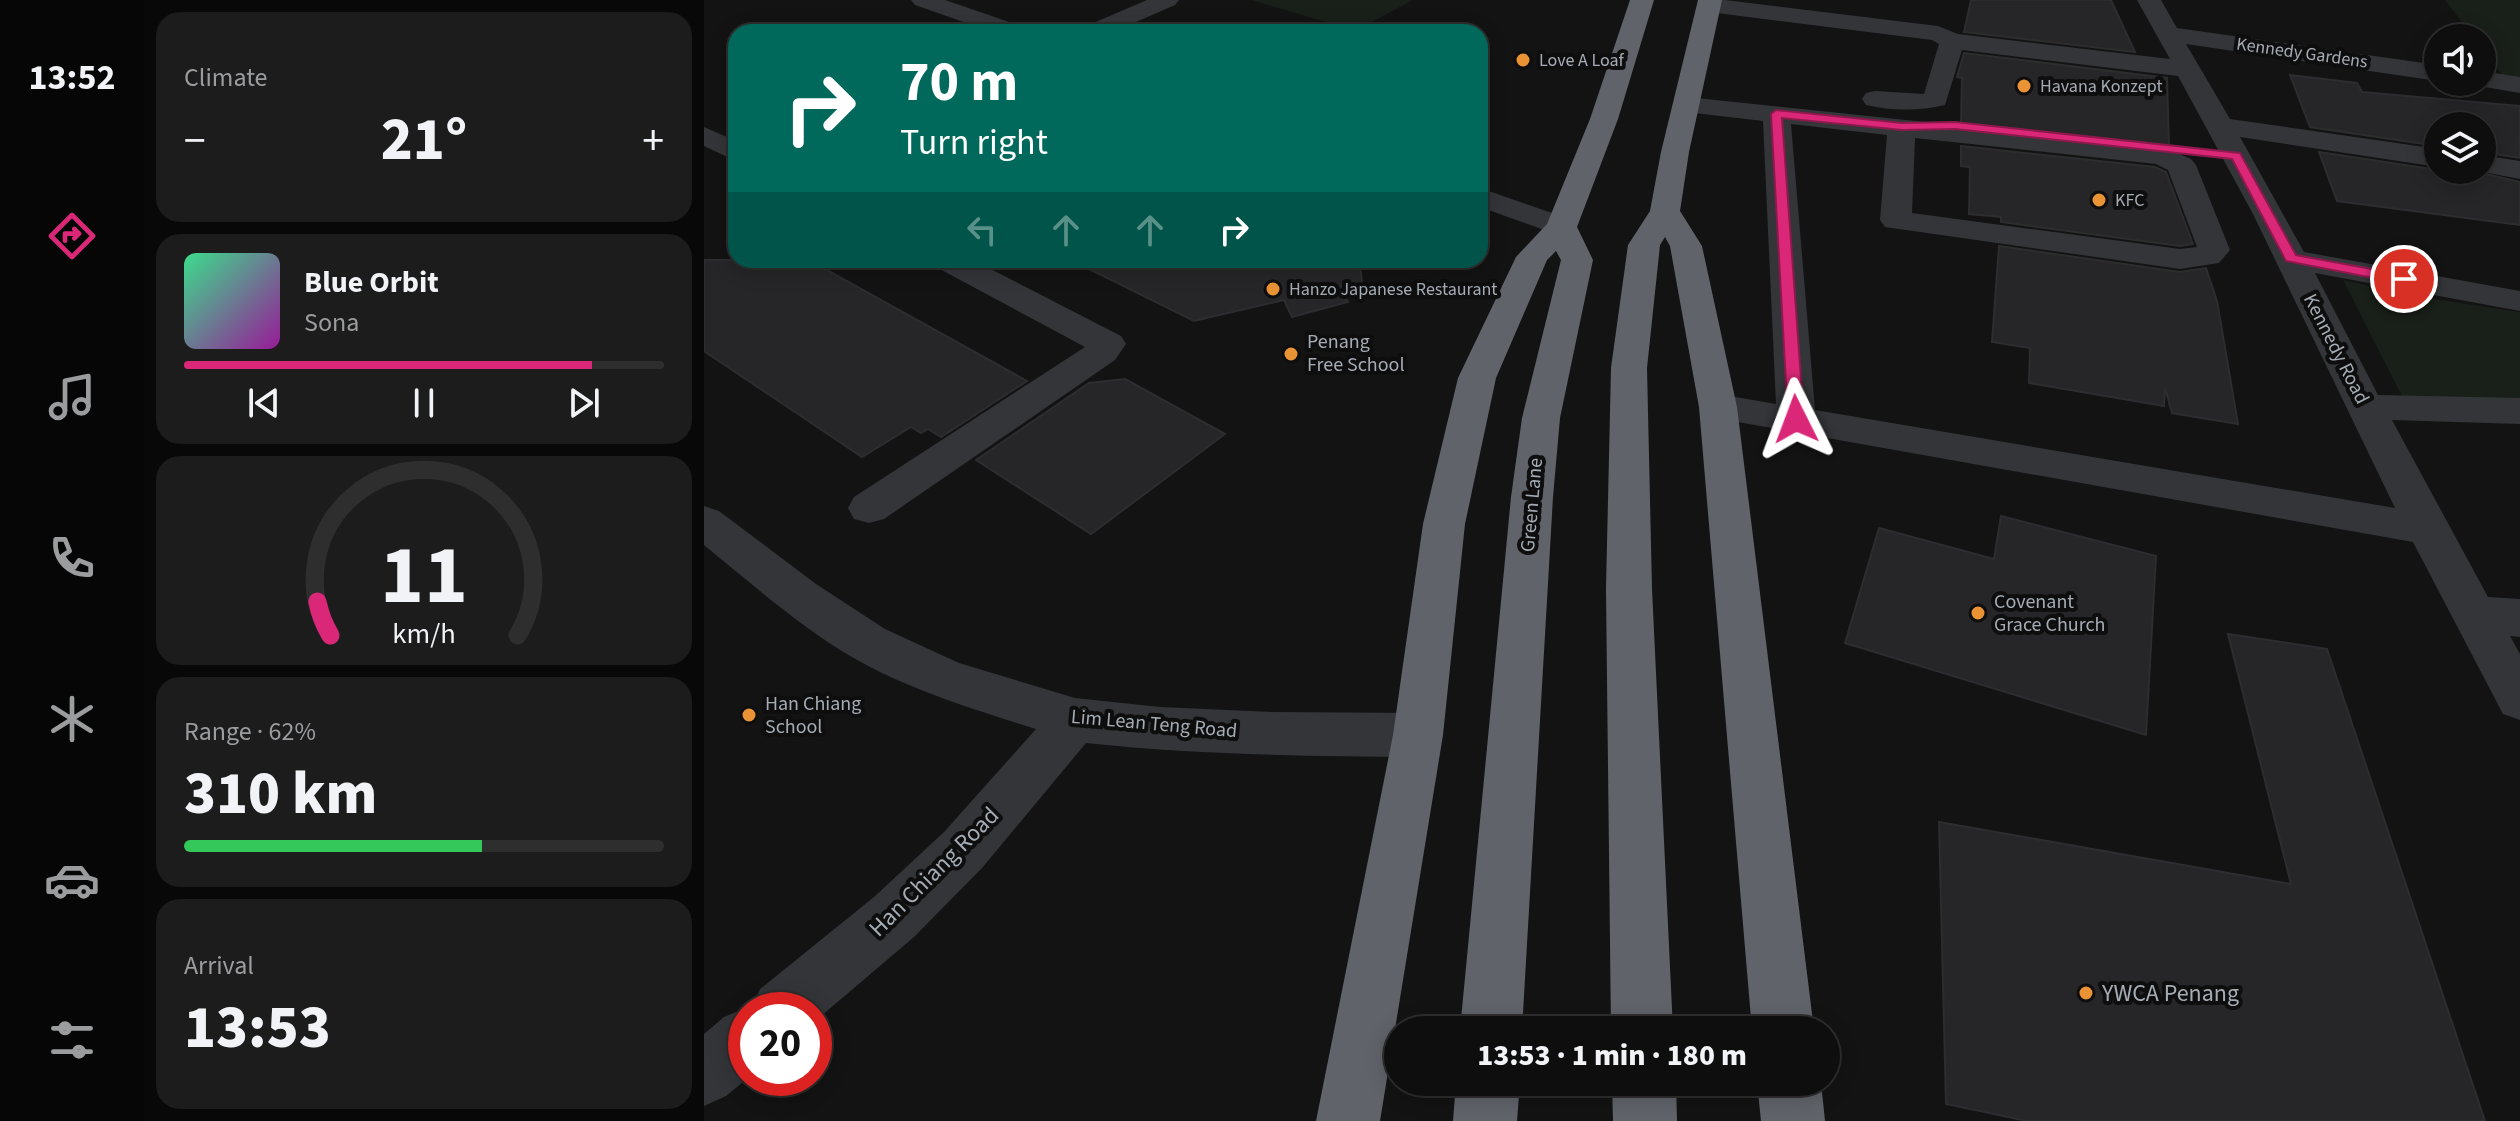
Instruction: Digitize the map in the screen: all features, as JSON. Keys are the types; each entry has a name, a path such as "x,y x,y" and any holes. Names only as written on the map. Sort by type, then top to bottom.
{"highway":[{"path":"1348,1121 1418,735 1444,524 1477,378 1532,257 1561,227 1604,119 1642,0"},
{"path":"1642,1016 1629,602 1629,368 1644,245 1665,211 1675,152 1710,2"},
{"path":"1665,211 1686,246 1718,407 1782,1016"},
{"name":"Green Lane","path":"1492,1016 1532,497 1541,418 1577,260 1561,227"},
{"path":"1485,1121 1487,1096"},
{"path":"1644,1096 1645,1121"},
{"path":"1790,1096 1793,1121"}],"street":[{"path":"923,0 992,24"},
{"path":"1112,24 1167,0"},
{"path":"1793,0 1857,8 1879,4"},
{"name":"Kennedy Road","path":"2149,0 2291,259 2427,529 2520,699"},
{"path":"1710,2 1938,33 1952,41 2187,69"},
{"name":"Kennedy Gardens","path":"2167,34 2424,71"},
{"path":"1849,97 1919,103 1936,99 1952,41"},
{"path":"2496,81 2520,85"},
{"path":"1690,94 1804,93"},
{"path":"1690,94 1776,114 1902,126 2163,156 2181,165 2214,250 2207,256 2180,259 1896,220 1902,126"},
{"path":"1776,114 1796,419"},
{"path":"1902,126 1955,126 2236,156"},
{"path":"2219,126 2424,156"},
{"path":"704,135 728,148"},
{"path":"2496,166 2520,170"},
{"path":"1488,200 1561,227"},
{"path":"2291,259 2520,301"},
{"path":"869,508 1102,352 1108,344 963,268"},
{"path":"1718,407 2427,529"},
{"path":"2365,407 2520,411"},
{"name":"Lim Lean Teng Road","path":"704,522 800,597 868,643 947,680 1075,720 1160,729 1272,734 1418,735"},
{"path":"2474,615 2520,618"},
{"name":"Han Chiang Road","path":"803,992 894,917 963,850 1075,720"},
{"path":"704,1074 728,1054"}],"shaded area":[{"path":"1252,0 1413,0 1368,24 1332,24"},
{"path":"2445,0 2520,0 2520,78 2503,76 2496,67 2496,24 2463,24"},
{"path":"2343,280 2421,297 2520,312 2520,401 2403,398"}],"building":[{"path":"1971,0 2111,0 2135,52 1964,32"},
{"path":"1964,53 2167,78 2169,146 1961,123 1962,78 1957,77"},
{"path":"2290,75 2357,83 2362,92 2520,106 2520,158 2496,154 2496,112 2424,112 2424,144 2310,127"},
{"name":"KFC","path":"1961,146 2155,167 2166,172 2193,244 2180,246 2001,222 2001,217 1969,214 1970,167 1961,166"},
{"path":"2319,152 2424,168 2424,184 2496,184 2496,176 2520,182 2520,225 2337,201"},
{"path":"1999,246 2180,272 2206,268 2217,301 2238,424 2172,413 2165,388 2164,406 2029,383 2030,348 1992,342"},
{"path":"704,260 728,260 728,268 823,268 1027,381 941,437 928,429 921,433 911,427 862,457 704,351"},
{"path":"1087,268 1360,268 1362,282 1339,287 1348,302 1292,317 1284,300 1194,321"},
{"path":"1125,379 1225,434 1091,534 976,460 1089,383"},
{"path":"2001,516 2156,556 2146,735 1845,643 1879,528 1994,559"},
{"path":"2228,634 2327,649 2485,1121 2027,1121 1946,1104 1939,822 2291,884"}],"place":[{"name":"Love A Loaf","path":"1523,60"},
{"name":"Havana Konzept","path":"2024,86"},
{"name":"KFC","path":"2099,200"},
{"name":"Hanzo Japanese Restaurant","path":"1273,289"},
{"name":"Penang Free School","path":"1291,354"},
{"name":"Covenant Grace Church","path":"1978,613"},
{"name":"Han Chiang School","path":"749,715"},
{"name":"YWCA Penang","path":"2086,993"}],"route":[{"path":"1796,419 1776,114 1902,126 1955,126 2236,156 2291,259 2404,279"}]}
